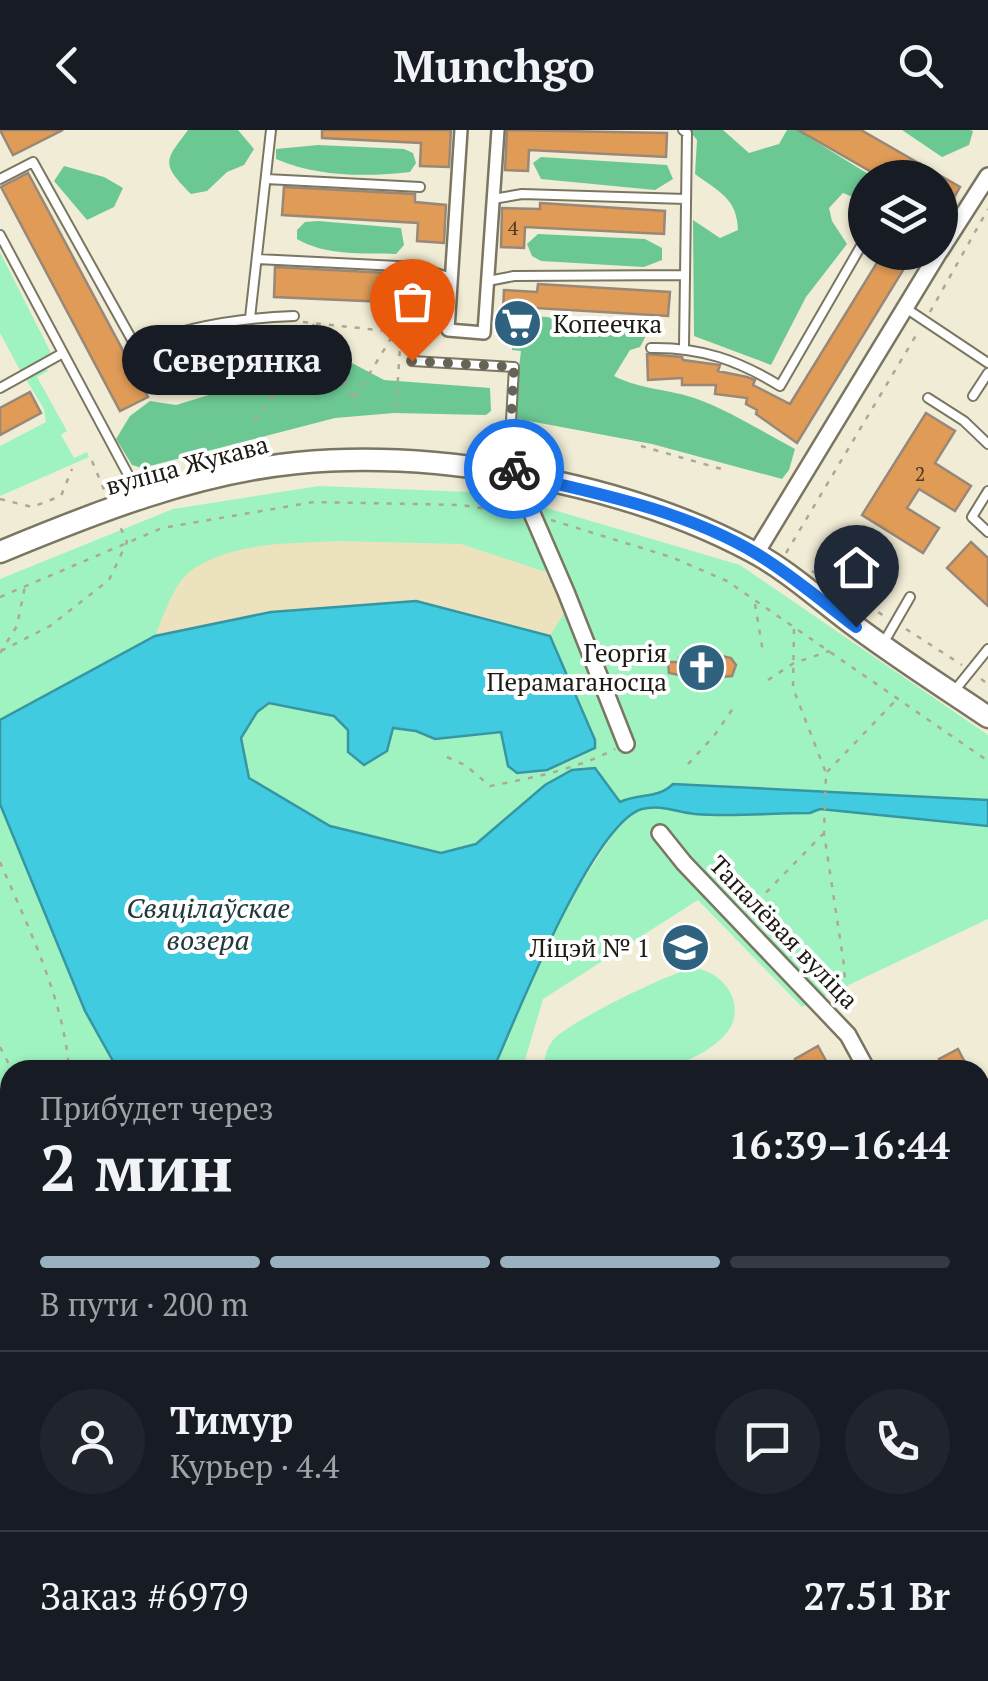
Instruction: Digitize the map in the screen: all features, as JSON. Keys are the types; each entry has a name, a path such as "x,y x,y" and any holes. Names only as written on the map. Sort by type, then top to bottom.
{"street":[{"path":"461,130 448,330 484,332 498,130"},
{"path":"958,223 988,176"},
{"path":"756,553 929,270"},
{"name":"вуліца Жукава","path":"0,552 141,499 212,479 294,463 409,462 514,474 646,506 756,553 988,718"},
{"path":"514,474 626,744"},
{"name":"Тапалёвая вуліца","path":"660,833 684,864 848,1035 861,1060"}],"lane":[{"path":"250,318 271,130"},
{"path":"683,130 684,347"},
{"path":"0,178 33,162 136,347 172,332 250,318 297,319"},
{"path":"266,179 420,188"},
{"path":"493,199 522,194 686,199"},
{"path":"0,235 141,499"},
{"path":"257,259 418,267 451,278"},
{"path":"651,348 684,347 748,366 780,386 848,268"},
{"path":"488,281 514,276 684,275"},
{"path":"907,309 988,363"},
{"path":"0,388 63,353"},
{"path":"412,361 514,367 514,474"},
{"path":"973,396 988,373"},
{"path":"928,398 988,444"},
{"path":"988,491 972,517 988,532"},
{"path":"882,646 910,597"},
{"path":"952,693 988,649"}],"path":[{"path":"786,554 988,209"},
{"path":"255,420 298,363 297,319 396,332 448,330"},
{"path":"312,323 354,398 354,406"},
{"path":"396,408 402,331"},
{"path":"354,398 396,332"},
{"path":"641,446 724,470"},
{"path":"0,499 32,507 62,496 72,468"},
{"path":"0,597 162,528 314,502 462,505 556,521 671,557 727,581 988,761"},
{"path":"1,652 50,626 109,580 127,542"},
{"path":"1,652 16,626 25,586"},
{"path":"754,601 762,652"},
{"path":"794,628 793,688 826,772 824,833 844,965 848,1035"},
{"path":"768,680 794,664 830,651"},
{"path":"826,772 897,699"},
{"path":"688,764 736,704"},
{"path":"447,757 465,765 490,786 581,763 626,744"},
{"path":"740,919 824,833"},
{"path":"0,862 66,1035 68,1060"}],"green space":[{"path":"188,130 238,130 254,149 244,165 227,172 207,191 191,194 174,175 169,161"},
{"path":"689,130 723,130 749,153 779,144 787,130 797,130 848,162 848,195 843,193 829,208 832,221 847,244 806,297 771,365 694,336 693,220 720,238 738,230 730,203 695,174 697,140"},
{"path":"902,130 973,131 969,145 942,157"},
{"path":"318,145 404,149 413,153 416,163 410,172 360,175 308,169 276,159 276,149"},
{"path":"541,157 667,165 673,179 655,190 541,179 533,163"},
{"path":"64,166 104,177 123,188 114,207 87,220 54,181"},
{"path":"305,222 401,228 404,245 396,254 358,253 332,251 297,239 297,230"},
{"path":"538,234 645,239 662,248 662,260 644,267 541,261 532,256 527,244"},
{"path":"0,252 53,357 22,374 0,333"},
{"path":"536,316 651,326 640,347 630,350 614,376 722,409 795,449 789,470 782,479 652,444 513,418 521,351 512,350 513,331 534,332"},
{"path":"309,359 317,375 337,376 352,363 384,380 490,388 491,411 486,415 394,413 335,418 142,468 132,465 116,439 130,416 150,401 176,405 253,376 266,362"},
{"path":"44,366 48,371 37,377 67,431 61,435 74,458 87,452 89,457 0,496 0,446 46,422 44,409 24,376"},
{"path":"319,486 496,493 740,565 988,735 988,800 674,784 661,792 620,802 595,768 545,785 476,844 441,853 330,826 248,778 240,738 257,712 269,703 334,716 348,730 392,728 416,731 435,739 501,732 508,766 544,768 572,760 595,748 595,740 550,636 0,720 0,579 173,509"},
{"path":"0,804 85,1011 112,1060 0,1060"},
{"path":"659,807 694,814 810,813 820,809 988,826 988,919 802,1007 698,900 543,999 525,1060 497,1060 563,911 622,820 639,810"},
{"path":"683,971 706,971 717,977 731,994 735,1016 723,1037 712,1046 687,1060 545,1060 553,1040 562,1032"}],"sand":[{"path":"338,541 461,544 552,574 566,610 550,636 416,601 155,636 180,582 209,560 263,546"}],"water":[{"name":"Свяцілаўскае возера","path":"416,601 550,636 595,740 595,748 547,770 517,773 508,766 501,732 435,739 393,728 387,751 364,765 348,752 348,730 334,716 269,703 257,712 241,738 249,778 330,826 441,853 476,844 545,785 572,770 595,768 620,802 661,792 673,784 988,800 988,826 820,809 810,813 723,815 642,809 623,822 601,848 580,883 497,1060 112,1060 85,1011 0,804 0,720 155,636 271,612"}],"building":[{"path":"0,130 63,130 13,155"},
{"path":"322,130 451,130 449,167 420,166 421,143 322,138"},
{"path":"507,130 667,133 666,157 529,150 528,171 505,170"},
{"path":"798,130 861,130 913,160 850,160"},
{"path":"28,173 134,371 176,348 249,329 290,327 290,351 254,353 192,368 120,411 1,187"},
{"path":"284,187 415,194 415,202 446,205 444,243 417,241 418,223 282,215"},
{"path":"540,203 665,211 664,234 525,227 524,248 501,247 502,208 540,209"},
{"path":"275,267 407,274 407,281 441,283 439,322 408,321 409,303 274,297"},
{"path":"873,270 903,270 797,443 756,414 757,410 746,404 747,398 715,394 716,385 682,385 682,378 648,380 647,354 720,365 718,371 755,380 753,385 790,404"},
{"path":"538,284 670,292 668,316 536,308 535,332 502,330 504,290 537,292"},
{"path":"30,392 41,413 0,435 0,408"},
{"path":"926,413 955,431 935,463 971,486 955,511 919,489 907,508 939,528 923,553 862,515"},
{"path":"971,542 988,558 988,606 947,568"},
{"name":"Георгія Перамаганосца","path":"679,658 731,658 736,665 732,676 699,679 669,673 668,662 679,662"},
{"path":"818,1046 826,1060 796,1060"},
{"path":"958,1049 964,1060 939,1060"}],"way so far":[{"path":"412,361 514,367 514,469"}],"place":[{"name":"Копеечка","path":"518,324"},
{"name":"Северянка","path":"412,361"},
{"name":"Георгія Перамаганосца","path":"702,667"},
{"name":"Ліцэй № 1","path":"685,948"}],"route":[{"path":"514,469 514,474 646,506 701,527 756,553 856,627"}]}
